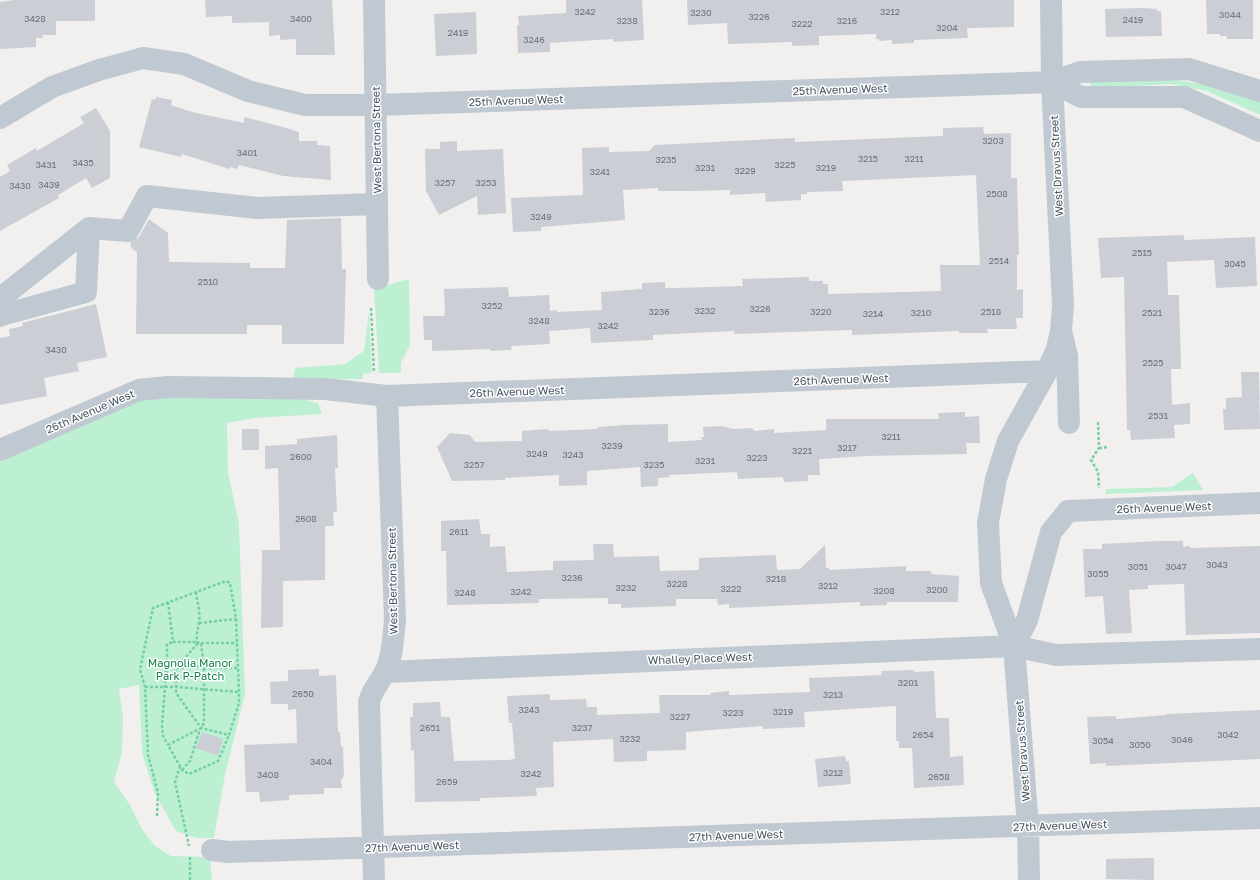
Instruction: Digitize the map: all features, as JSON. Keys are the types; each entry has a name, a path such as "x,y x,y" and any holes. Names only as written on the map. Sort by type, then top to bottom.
{"street":[{"name":"West Bertona Street","path":"374,0 378,279"},
{"name":"West Dravus Street","path":"1029,880 1028,826 1014,646 991,583 988,523 996,479 1008,440 1048,371 1057,349 1061,331 1063,305 1052,82 1051,0"},
{"name":"25th Avenue West","path":"0,118 52,87 99,70 143,58 184,64 248,91 305,105 375,105 1052,82 1080,72 1189,69 1260,91"},
{"name":"25th Avenue West","path":"1052,82 1081,97 1184,97 1260,131"},
{"path":"89,228 86,292 1,315 2,297 89,228 128,231 148,196 257,208 377,204"},
{"name":"West Dravus Street","path":"1061,331 1067,356 1069,423"},
{"name":"26th Avenue West","path":"0,450 139,390 168,387 325,389 387,396 1048,371"},
{"name":"West Bertona Street","path":"374,880 369,702 373,689 386,672 392,647 395,620 387,396"},
{"name":"26th Avenue West","path":"1014,646 1027,620 1051,532 1068,511 1260,503"},
{"name":"Whalley Place West","path":"386,672 1014,646 1056,655 1260,649"},
{"name":"27th Avenue West","path":"212,850 228,852 373,848 1260,818"}],"path":[{"path":"371,308 374,377"},
{"path":"1098,422 1099,448 1091,460 1098,472 1099,495"},
{"path":"1099,448 1109,447"},
{"path":"156,816 158,793 148,755 145,687 140,669 153,608 226,581 230,583 236,619 237,643 238,668 239,692 239,703 229,735 218,761 198,768 189,774 182,770 163,736 167,644 173,642 237,643"},
{"path":"182,770 190,761 204,723 204,667 196,628 199,623 196,592"},
{"path":"168,602 173,642"},
{"path":"199,623 236,619"},
{"path":"199,642 176,668 176,693 201,728"},
{"path":"167,660 176,668 238,668"},
{"path":"145,687 176,687 239,692"},
{"path":"168,744 201,728 229,735"},
{"path":"180,765 175,782 189,847"},
{"path":"190,855 190,880"}],"green space":[{"path":"1165,78 1205,85 1260,101 1260,115 1207,91 1171,84 1092,88 1090,84 1093,79"},
{"path":"409,279 410,345 401,363 401,373 379,373 374,289"},
{"path":"369,311 372,373 363,374 362,379 293,380 295,368 345,364 364,351"},
{"name":"Magnolia Manor Park P-Patch","path":"156,387 270,390 318,403 322,414 255,418 227,423 228,472 239,524 245,693 225,775 214,838 196,838 176,831 155,794 142,753 139,685 119,689 123,717 122,753 114,782 130,805 142,829 154,845 171,856 210,857 212,880 0,880 0,443"},
{"path":"1193,473 1203,490 1106,494 1106,489 1172,487"}],"building":[{"path":"14,0 95,0 95,21 56,21 56,35 42,35 43,38 36,38 36,47 0,49 0,2"},
{"path":"205,0 332,0 335,55 296,55 296,39 280,40 280,35 269,36 269,22 232,23 232,16 206,17"},
{"path":"566,0 642,0 644,40 613,42 613,39 550,43 550,52 518,53 518,16 566,13"},
{"path":"687,0 1014,0 1014,27 967,28 968,38 914,40 914,43 892,44 892,40 879,41 879,39 876,39 876,34 819,36 819,45 792,46 792,42 728,44 727,23 688,25"},
{"path":"1206,0 1253,0 1253,39 1227,39 1227,36 1220,36 1220,34 1207,34"},
{"path":"1105,9 1157,9 1157,11 1161,11 1162,36 1106,37"},
{"path":"476,12 477,54 436,56 434,14"},
{"path":"156,97 172,100 171,105 192,112 244,123 244,117 283,127 299,132 299,141 317,141 317,145 330,146 331,180 283,176 239,165 237,169 230,167 229,169 182,154 181,157 139,147 152,99 155,100"},
{"path":"96,108 110,131 110,178 92,188 86,178 58,195 59,198 0,231 0,177 10,171 7,165 36,148 37,151 84,123 80,117"},
{"path":"983,127 984,134 1011,133 1011,178 1017,178 1019,255 1017,255 1017,290 1023,289 1023,318 1016,318 1017,329 987,329 988,333 959,333 959,331 852,335 852,330 734,334 734,331 653,335 653,340 591,343 590,328 549,331 550,344 511,346 512,350 490,351 490,349 432,351 432,340 424,340 423,316 444,316 445,314 444,289 508,287 509,297 549,295 550,311 557,310 557,312 602,310 601,292 642,289 642,283 665,282 665,288 743,286 742,279 809,277 809,281 823,281 823,284 828,284 828,294 941,291 940,265 980,265 976,175 842,181 843,191 807,192 807,194 801,194 801,200 766,202 765,193 730,195 730,190 658,191 658,188 623,190 625,220 541,227 541,231 513,232 511,198 583,195 582,148 609,147 609,152 649,151 655,145 795,138 795,142 943,136 943,128"},
{"path":"457,141 457,151 503,149 506,213 478,215 477,196 439,215 426,191 425,149 440,149 440,142"},
{"path":"341,218 342,269 346,269 344,344 282,344 282,325 247,325 247,334 136,334 137,252 132,249 130,243 139,237 149,219 168,233 169,262 250,263 250,268 285,268 287,220"},
{"path":"1184,235 1184,240 1255,237 1257,286 1216,288 1214,260 1167,262 1168,295 1179,295 1181,369 1171,369 1172,405 1190,403 1190,424 1174,425 1175,438 1131,440 1130,430 1127,430 1124,277 1101,278 1098,238"},
{"path":"96,304 107,357 77,363 79,371 44,378 47,396 0,405 0,338 10,336 9,329 23,326 22,323"},
{"path":"1241,372 1259,372 1260,429 1224,430 1223,409 1226,409 1226,398 1242,397"},
{"path":"965,412 965,417 979,416 980,443 966,443 967,454 867,456 819,459 820,475 808,475 808,481 784,482 783,477 738,479 737,472 669,475 670,477 658,478 658,486 641,487 640,467 587,471 587,485 559,486 559,475 505,478 505,480 452,481 437,447 450,433 470,435 475,442 522,441 522,431 548,429 549,431 598,429 598,427 624,425 668,424 668,442 702,440 701,437 704,437 703,427 722,426 733,429 752,428 755,431 774,429 774,433 826,430 826,419 939,419 938,413"},
{"path":"242,429 259,429 259,450 242,450"},
{"path":"337,435 338,468 335,468 337,512 333,512 334,526 325,526 325,580 283,581 283,627 261,628 262,550 280,550 278,468 265,469 265,446 297,444 297,439"},
{"path":"479,519 481,534 490,534 490,547 505,546 507,572 553,570 553,561 594,560 593,544 613,544 614,557 659,556 660,571 699,570 699,558 776,555 777,570 800,569 825,545 826,568 829,568 829,570 906,566 906,571 931,571 931,574 959,576 958,602 887,602 887,605 860,606 860,602 729,608 729,604 718,605 717,599 676,599 676,606 621,608 621,604 608,604 608,598 539,599 539,603 447,605 446,551 441,551 441,521"},
{"path":"1183,541 1183,547 1190,546 1190,548 1260,546 1260,633 1186,635 1184,584 1148,585 1148,589 1129,590 1132,633 1106,634 1103,596 1085,597 1083,549 1102,549 1102,544"},
{"path":"319,669 319,676 336,675 338,732 340,732 341,747 343,746 344,776 341,780 342,788 324,788 324,794 289,795 289,800 260,802 259,792 246,792 244,745 297,743 296,709 288,710 288,704 271,704 270,682 288,681 288,670"},
{"path":"914,670 914,672 934,671 936,718 949,718 950,757 963,756 964,785 914,788 912,748 899,748 899,741 896,741 896,706 804,712 805,727 763,729 763,726 686,732 686,750 647,751 647,761 614,762 613,739 553,742 554,787 536,788 537,796 480,798 480,801 415,802 414,750 411,751 410,717 413,717 413,703 440,702 441,717 450,717 454,761 507,760 515,759 512,723 509,723 507,696 550,694 550,700 586,699 587,707 597,707 597,715 660,713 659,695 711,695 710,693 729,691 729,695 810,692 809,678 882,675 881,671"},
{"path":"1260,710 1260,759 1106,766 1106,763 1090,764 1087,717 1116,716 1116,719 1166,714"},
{"path":"202,732 223,739 218,756 196,748"},
{"path":"845,756 846,761 849,761 851,784 818,787 815,759"},
{"path":"1154,858 1154,880 1106,879 1106,859"}]}
